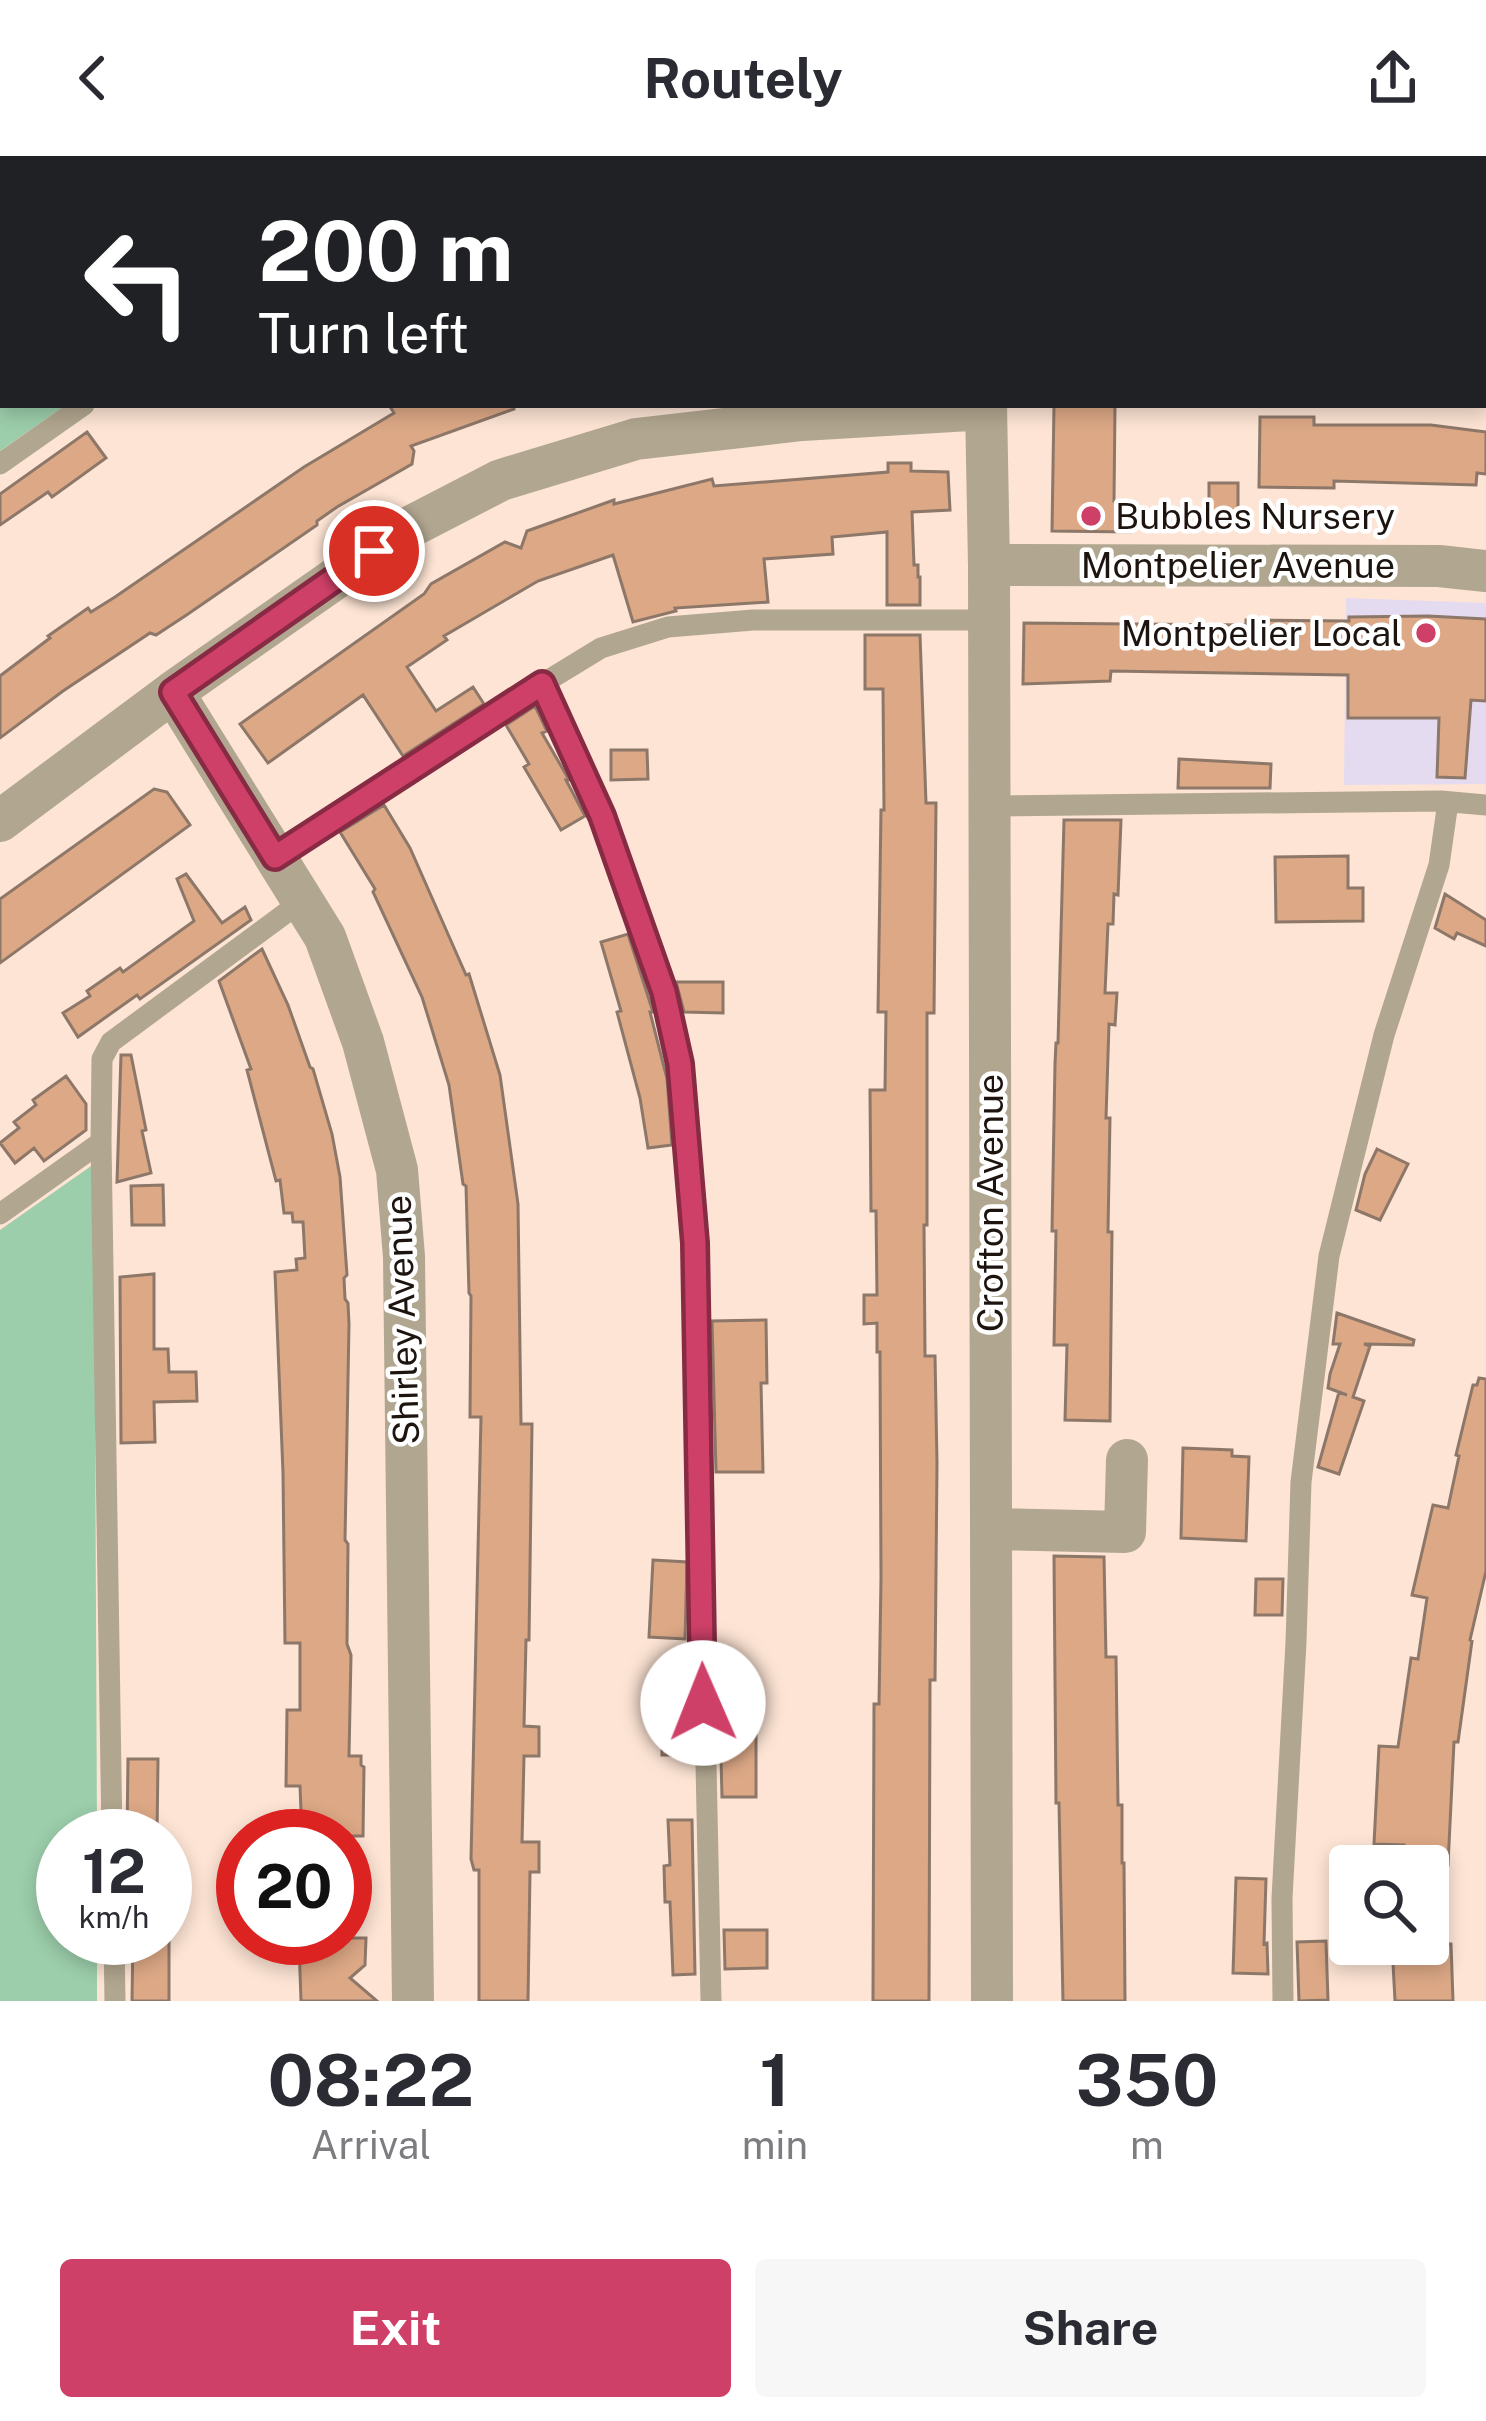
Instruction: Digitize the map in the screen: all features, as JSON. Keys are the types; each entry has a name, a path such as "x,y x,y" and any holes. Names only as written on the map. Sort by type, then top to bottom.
{"street":[{"path":"0,821 173,692 406,529 502,480 636,439 769,414 955,408"},
{"name":"Crofton Avenue","path":"986,408 992,2001"},
{"name":"Montpelier Avenue","path":"989,565 1439,566 1486,571"},
{"name":"Shirley Avenue","path":"173,692 325,937 363,1042 397,1170 404,1257 413,2001"},
{"path":"991,1529 1125,1532 1127,1460"}],"lane":[{"path":"0,464 80,408"},
{"path":"275,857 601,648 668,627 754,620 989,620"},
{"path":"542,684 602,816 664,992 680,1064 695,1243 711,2001"},
{"path":"1283,2001 1282,1898 1301,1482 1329,1256 1384,1034 1439,865 1448,802"},
{"path":"989,806 1486,805"},
{"path":"112,1809 102,1059 111,1042 302,901"},
{"path":"0,1214 101,1142"},
{"path":"114,1965 115,2001"}],"shaded area":[{"path":"1346,598 1486,603 1486,784 1344,785"}],"green space":[{"path":"0,408 62,408 0,451"},
{"path":"94,1164 97,1809 36,1809 36,1965 97,1965 97,2001 0,2001 0,1230"}],"building":[{"path":"391,408 514,409 411,446 412,464 337,507 188,614 156,635 150,633 0,738 0,676 48,636 394,413"},
{"path":"1054,408 1115,408 1114,501 1130,502 1130,532 1052,531"},
{"path":"1260,417 1314,417 1314,425 1431,425 1486,432 1486,474 1477,473 1476,485 1334,481 1334,488 1259,487"},
{"path":"87,432 106,458 52,497 48,492 0,525 0,494"},
{"path":"888,463 911,463 911,471 948,472 950,510 912,512 920,605 887,605 887,532 832,537 833,554 764,559 768,602 675,608 633,622 613,555 538,581 444,636 447,640 407,667 436,711 473,687 484,704 403,756 363,695 268,763 240,724 424,594 431,584 505,542 521,548 527,531 614,500 614,504 712,479 714,486 888,472"},
{"path":"1209,483 1238,483 1238,513 1209,513"},
{"path":"1486,619 1486,701 1471,700 1465,778 1437,777 1439,718 1348,718 1348,675 1111,671 1110,681 1023,684 1024,623 1246,625 1246,620"},
{"path":"865,635 920,635 926,803 936,803 934,1013 927,1013 924,1225 925,1356 935,1356 937,1463 935,1680 930,1680 929,2001 873,2001 880,1352 877,1323 864,1324 864,1295 877,1295 870,1090 885,1090 886,1012 878,1012 883,689 865,689"},
{"path":"535,706 547,731 542,733 585,816 561,830 506,725"},
{"path":"611,750 647,750 648,779 611,780"},
{"path":"1179,759 1271,764 1270,788 1178,788"},
{"path":"154,789 167,792 190,825 0,963 0,899"},
{"path":"384,805 410,848 469,974 500,1075 518,1204 521,1424 532,1424 524,1726 539,1727 539,1756 524,1756 522,1842 539,1842 539,1872 530,1872 528,2001 479,2001 479,1870 474,1870 471,1859 481,1417 470,1417 466,1186 449,1085 422,997 375,889 340,832"},
{"path":"1064,820 1121,820 1118,895 1114,894 1113,924 1108,924 1105,993 1117,993 1115,1025 1109,1024 1106,1118 1110,1118 1108,1232 1112,1232 1110,1421 1065,1420 1067,1345 1054,1345 1055,1064"},
{"path":"1348,856 1348,888 1363,888 1363,921 1276,922 1275,857"},
{"path":"186,874 222,923 245,907 251,920 78,1037 63,1013 90,996 87,991 120,968 123,972 194,921 177,879"},
{"path":"1445,894 1486,920 1486,946 1457,933 1454,939 1435,928"},
{"path":"628,934 653,1012 667,1079 672,1145 648,1148 617,1012 621,1011 601,942"},
{"path":"262,949 313,1069 340,1177 349,1324 345,1540 351,1655 349,1756 361,1756 364,1767 363,1809 301,1809 300,1786 286,1786 287,1710 300,1710 300,1643 285,1643 275,1272 297,1270 296,1259 305,1258 303,1222 293,1222 292,1213 284,1213 280,1180 276,1181 247,1070 251,1069 219,981"},
{"path":"676,982 723,982 723,1013 684,1012"},
{"path":"121,1055 131,1055 151,1173 117,1182"},
{"path":"66,1076 86,1104 86,1130 44,1161 34,1148 15,1163 0,1143 19,1128 14,1122 36,1105 33,1100"},
{"path":"1377,1149 1408,1164 1380,1220 1356,1210"},
{"path":"163,1185 164,1225 132,1225 131,1186"},
{"path":"154,1274 154,1349 168,1349 169,1372 196,1372 197,1401 154,1402 155,1442 121,1443 120,1277"},
{"path":"1337,1313 1414,1340 1413,1345 1364,1344 1370,1346 1353,1397 1364,1401 1339,1474 1318,1467 1339,1392 1328,1388 1340,1344 1333,1344"},
{"path":"766,1320 767,1383 761,1383 763,1472 716,1472 712,1321"},
{"path":"1479,1378 1486,1379 1486,1571 1470,1640 1458,1742 1454,1742 1449,1845 1374,1844 1379,1746 1398,1747 1411,1658 1418,1659 1427,1598 1412,1595 1433,1505 1448,1508 1456,1455 1473,1385"},
{"path":"1183,1448 1232,1450 1232,1456 1249,1457 1246,1541 1181,1538"},
{"path":"1054,1556 1104,1557 1106,1657 1116,1657 1125,2001 1063,2001"},
{"path":"653,1560 687,1562 685,1639 649,1637"},
{"path":"1256,1579 1283,1579 1282,1615 1255,1615"},
{"path":"663,1703 690,1703 691,1755 662,1755"},
{"path":"720,1720 756,1721 756,1797 722,1797"},
{"path":"128,1759 158,1759 157,1809 127,1809"},
{"path":"668,1820 692,1820 695,1974 673,1975 670,1902 665,1902 664,1866 670,1865"},
{"path":"1236,1878 1266,1879 1268,1974 1233,1973"},
{"path":"724,1930 767,1930 767,1968 725,1969"},
{"path":"1326,1941 1328,2000 1299,2001 1297,1942"},
{"path":"1451,1944 1453,2001 1395,2001 1393,1965 1449,1965"},
{"path":"133,1965 169,1965 169,2001 132,2001"},
{"path":"300,1965 365,1965 350,1978 377,2001 301,2001"}],"place":[{"name":"Bubbles Nursery","path":"1091,516"},
{"name":"Montpelier Local","path":"1426,633"}],"route":[{"path":"374,551 173,692 275,857 542,684 602,816 664,992 680,1064 695,1243 703,1703"}]}
